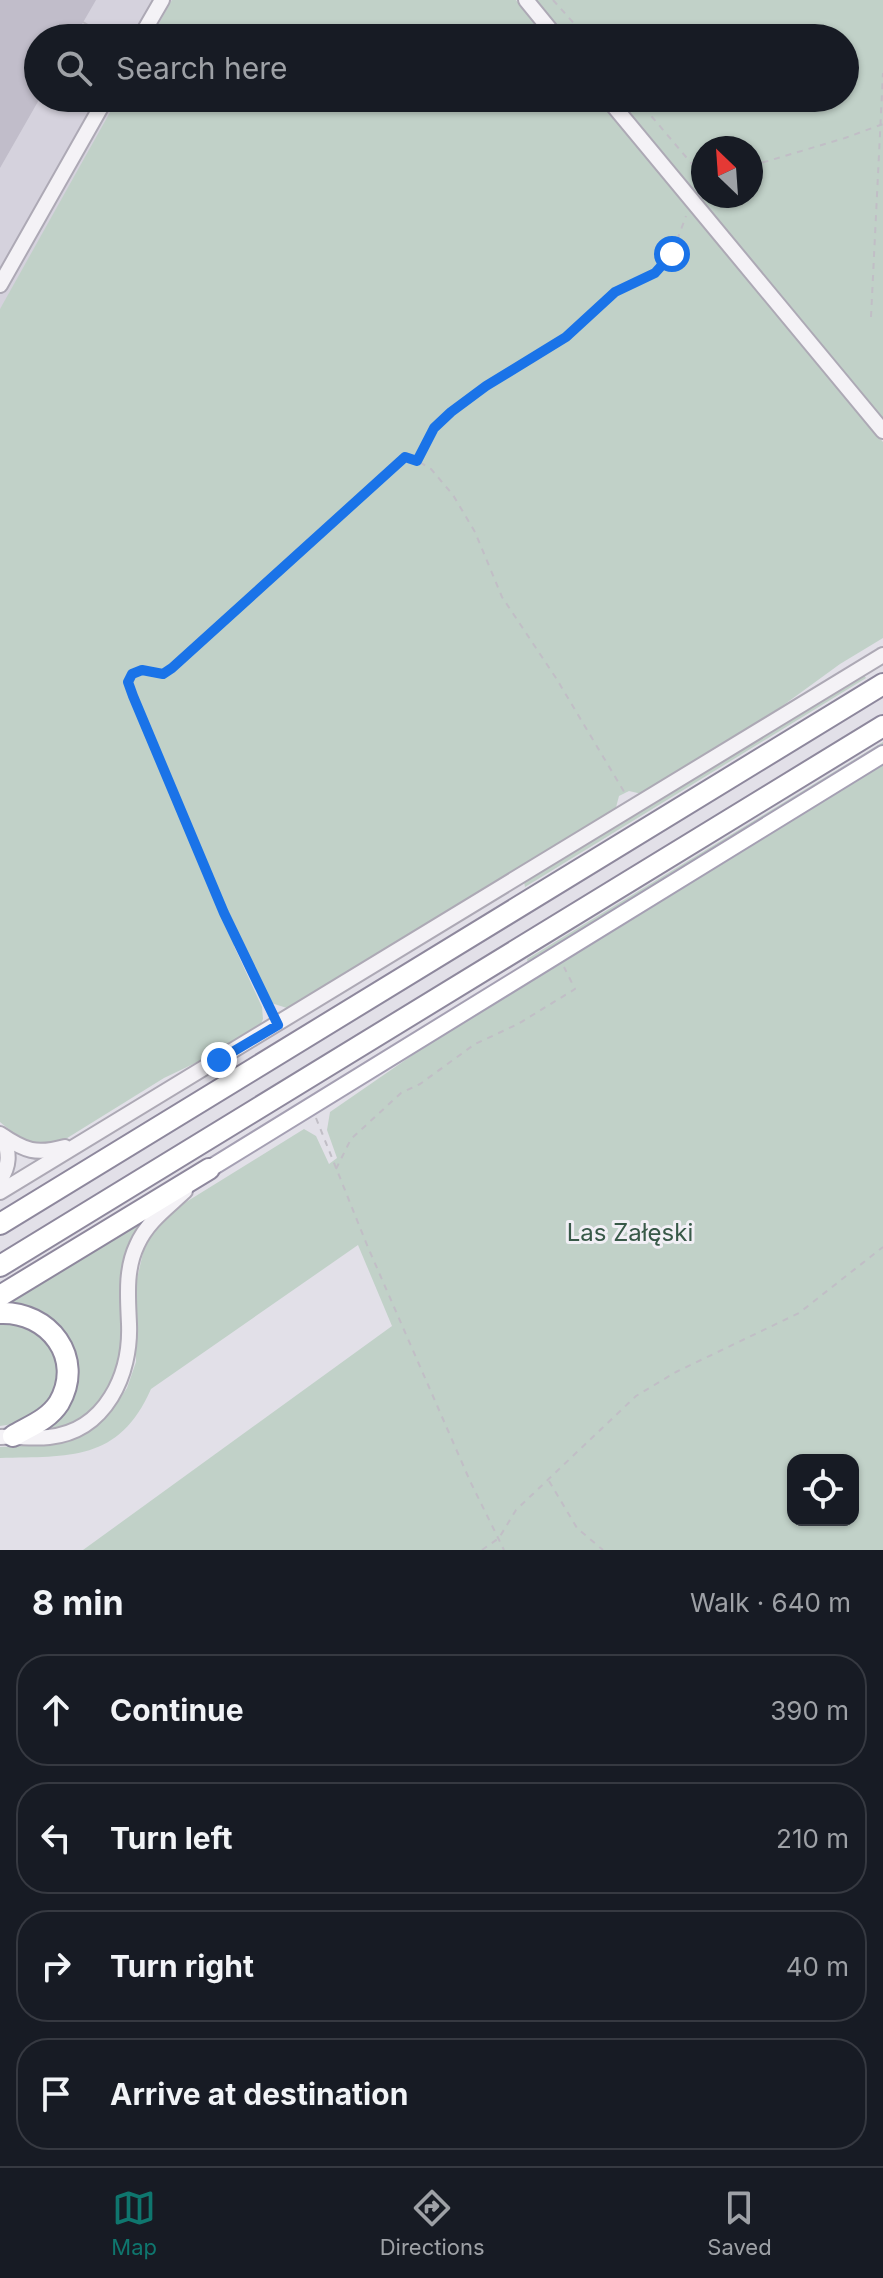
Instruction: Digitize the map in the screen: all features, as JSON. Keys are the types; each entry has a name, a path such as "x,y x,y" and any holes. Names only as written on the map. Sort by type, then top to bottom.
{"highway":[{"path":"0,1224 883,684"},
{"path":"0,1266 883,726"},
{"path":"0,1296 209,1169"},
{"path":"0,1313 21,1313 38,1320 59,1343 66,1366 63,1392 53,1410 45,1419 7,1437"}],"main road":[{"path":"209,1169 883,754"}],"street":[{"path":"148,24 162,0"},
{"path":"526,0 546,24"},
{"path":"0,285 98,112"},
{"path":"618,112 691,201"},
{"path":"697,208 883,431"},
{"path":"0,1192 883,655"},
{"path":"2,1135 30,1150 45,1153 85,1141"},
{"path":"0,1180 8,1168 8,1152 2,1135"},
{"path":"7,1437 47,1437 65,1433 100,1411 113,1396 130,1351 128,1282 137,1244 157,1216 209,1169"}],"path":[{"path":"553,0 574,24"},
{"path":"871,317 883,73"},
{"path":"645,112 691,164"},
{"path":"763,162 882,124"},
{"path":"417,461 434,428 451,412 486,386 566,337 615,292 655,273 672,254 691,205"},
{"path":"278,1025 224,913 128,682 132,674 142,670 163,674 172,668 405,457 431,469 453,495 475,532 502,597 556,678 634,807"},
{"path":"336,1169 351,1139 401,1093 420,1084 475,1044 518,1024 575,989 562,962"},
{"path":"322,1131 470,1481 504,1550"},
{"path":"482,1550 499,1538 516,1510 636,1396 676,1372 799,1313 883,1247"},
{"path":"549,1480 577,1528 603,1550"}],"shaded area":[{"path":"0,0 173,0 160,24 24,24 24,112 111,112 0,310"}],"green space":[{"path":"172,0 516,0 536,24 159,24"},
{"path":"535,0 883,0 883,421 707,208 763,208 763,136 691,136 691,189 628,112 859,112 859,24 555,24"},
{"path":"110,112 609,112 883,442 883,638 840,664 756,725 642,794 629,791 619,796 615,811 287,1008 271,1003 239,940 234,946 262,1007 263,1019 259,1028 233,1045 164,1078 64,1140 46,1145 30,1142 0,1122 0,309"},
{"path":"864,675 866,678 525,887 524,882"},
{"path":"883,742 883,747 528,964 527,959"},
{"name":"Las Załęski","path":"883,762 883,1550 83,1550 392,1326 358,1245 151,1389 124,1430 107,1442 70,1455 0,1458 0,1447 47,1445 72,1439 87,1432 111,1412 127,1388 136,1362 136,1283 150,1237 178,1207 304,1129 316,1136 329,1164 337,1158 327,1130 330,1112 443,1034"},
{"path":"138,1224 140,1226 122,1271 124,1334 112,1384 93,1409 65,1425 47,1430 59,1414 56,1325 36,1308 11,1302"},
{"path":"0,1319 23,1321 54,1348 60,1376 52,1401 26,1422 0,1426"}],"building":[{"path":"0,0 96,0 82,24 24,24 24,112 32,112 0,168"}],"route":[{"path":"219,1060 278,1025 224,913 133,696 128,682 132,674 142,670 163,674 172,668 405,457 417,461 434,428 451,412 486,386 566,337 615,292 655,273 672,254"}]}
